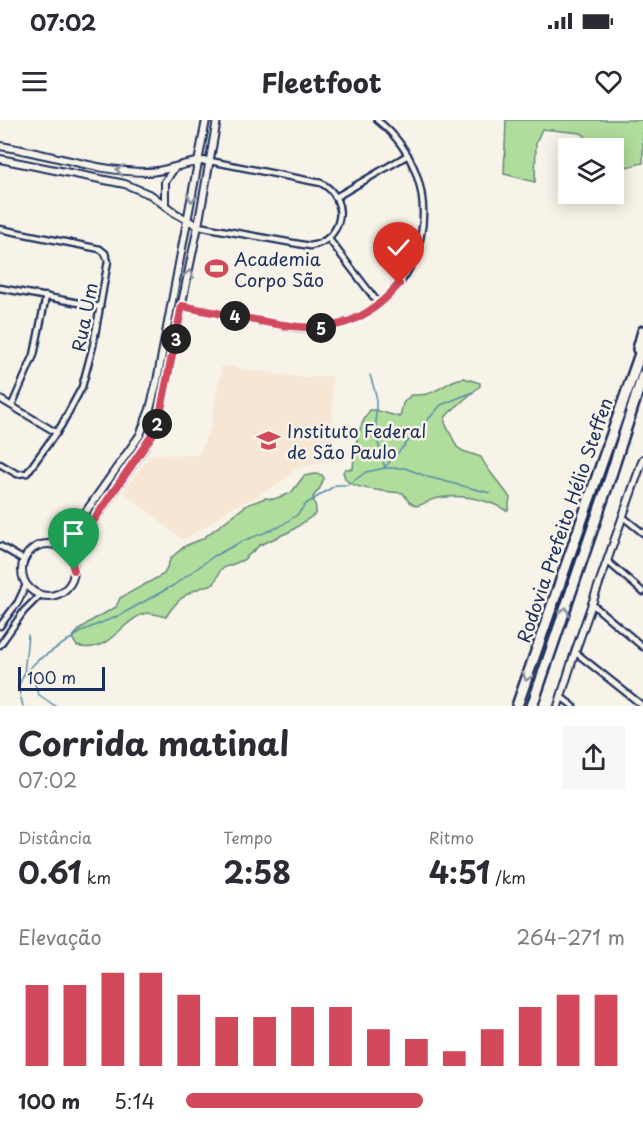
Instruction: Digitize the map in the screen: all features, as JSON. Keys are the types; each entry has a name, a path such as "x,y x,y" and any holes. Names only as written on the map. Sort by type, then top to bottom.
{"highway":[{"path":"631,378 643,331"},
{"name":"Rodovia Prefeito Hélio Steffen","path":"517,706 643,345"},
{"name":"Rodovia Prefeito Hélio Steffen","path":"532,706 607,489 642,378"}],"street":[{"path":"61,547 133,446 146,422 157,381 206,120"},
{"path":"70,555 153,434 161,410 217,120"},
{"path":"182,306 306,328 325,327 344,323 362,315 393,291 405,276 421,240 424,220 423,199 419,179 408,155 393,134 377,120"},
{"path":"0,146 124,171 149,172 198,161 210,161 316,181 326,186 336,197 340,206 339,221 328,238 315,245 305,246 198,226 175,213 151,195 125,184 0,159"},
{"path":"336,197 408,155"},
{"path":"165,206 165,183 169,172 176,165"},
{"name":"Rua Um","path":"0,229 103,251 108,261 86,376 73,407 32,468 22,474 0,464"},
{"path":"328,238 379,304"},
{"path":"0,288 100,307"},
{"path":"12,405 32,361 46,296"},
{"path":"0,399 57,433"},
{"path":"558,706 607,561 641,473 643,459"},
{"path":"623,517 643,533"},
{"path":"44,544 61,547 70,555 74,570 69,585 56,595 40,595 26,585 23,577 24,560 29,552 44,544"},
{"path":"0,546 24,560"},
{"path":"607,561 643,592"},
{"path":"0,626 18,602 26,585"},
{"path":"0,645 24,611 40,595"},
{"path":"592,604 643,647"},
{"path":"575,652 643,706"},
{"path":"561,697 573,706"}],"shaded area":[{"name":"Instituto Federal de São Paulo","path":"222,365 278,375 332,376 333,460 297,468 280,483 255,498 230,508 184,540 123,492 151,454 198,455 211,426"}],"green space":[{"path":"506,120 643,120 643,163 624,168 624,138 587,138 581,133 542,129 536,143 535,182 504,174"},
{"path":"464,378 480,383 480,386 449,413 445,418 445,423 457,447 481,457 510,498 508,510 489,502 452,496 434,499 416,506 409,502 403,493 365,488 346,480 343,472 345,469 353,469 357,438 370,410 400,417 403,403 411,395 423,395 454,380"},
{"path":"322,475 324,478 313,497 315,514 291,531 260,545 243,560 221,569 214,584 186,595 175,604 166,617 146,613 135,618 98,646 88,648 77,646 72,638 82,628 116,607 120,598 164,574 171,558 185,546 202,539 247,505 265,498 274,499 291,493 304,476"}],"waterway":[{"path":"370,375 376,395 376,435 385,468"},
{"path":"385,467 441,405 473,392"},
{"path":"28,635 24,674 38,660 84,630 120,615 174,585 214,556 243,541 279,527 297,515 306,504 336,485 348,485 366,472 385,468 405,468 428,477 490,493"},
{"path":"23,706 18,687 24,674 33,677 38,694 55,706"}],"place":[{"name":"Academia Corpo São","path":"216,268"},
{"name":"Instituto Federal de São Paulo","path":"269,440"}],"route":[{"path":"74,570 70,555 153,434 161,410 182,306 295,328 335,326 362,315 379,304 399,284"}]}
